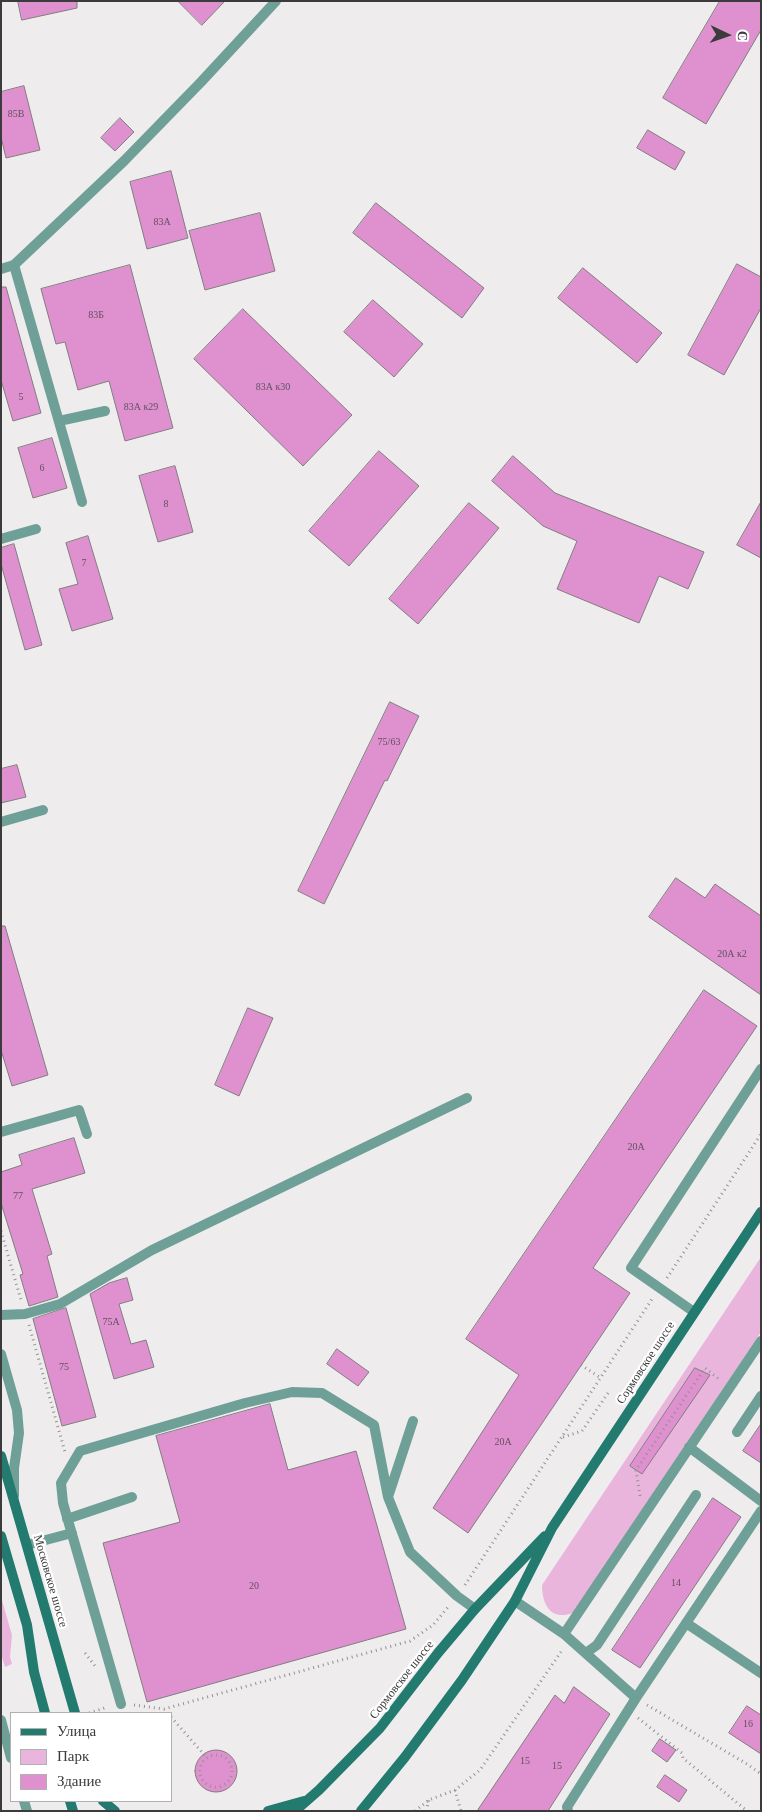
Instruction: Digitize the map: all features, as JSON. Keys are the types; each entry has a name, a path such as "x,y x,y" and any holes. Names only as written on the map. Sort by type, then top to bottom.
{"main road":[{"name":"Сормовское шоссе","path":"361,1811 405,1757 462,1680 515,1601 552,1528 761,1212"},
{"name":"Московское шоссе","path":"1,1456 75,1712"},
{"name":"Сормовское шоссе","path":"295,1811 319,1790 380,1728 475,1609 552,1528"},
{"path":"1,1536 27,1625 34,1672 45,1712"},
{"name":"Сормовское шоссе","path":"268,1811 308,1800"},
{"path":"103,1802 115,1811"}],"street":[{"path":"1,269 14,265 124,161 202,82 276,1"},
{"path":"14,265 82,502"},
{"path":"59,421 104,411"},
{"path":"1,539 36,530"},
{"path":"1,822 43,810"},
{"path":"694,1312 631,1268 761,1068"},
{"path":"1,1315 25,1314 60,1304 152,1250 467,1098"},
{"path":"1,1132 79,1110 87,1134"},
{"path":"567,1637 643,1516 761,1341"},
{"path":"1,1354 17,1410 19,1433 14,1468 14,1500"},
{"path":"121,1704 62,1503 61,1482 80,1451 245,1403 292,1392 322,1394 374,1425 388,1497 410,1552 457,1596 475,1609"},
{"path":"737,1432 761,1396"},
{"path":"388,1497 413,1421"},
{"path":"689,1447 761,1501"},
{"path":"586,1653 597,1645 696,1495"},
{"path":"67,1518 132,1497"},
{"path":"568,1811 567,1807 636,1698 760,1514"},
{"path":"27,1545 72,1533"},
{"path":"515,1601 567,1637 636,1698"},
{"path":"686,1623 761,1673"},
{"path":"1,1720 10,1754"}],"path":[{"path":"93,1712 121,1704 164,1709 410,1641 433,1624 474,1574 761,1134"},
{"path":"581,1365 601,1378"},
{"path":"643,1516 636,1470 702,1372"},
{"path":"563,1437 582,1431 608,1393"},
{"path":"415,1811 429,1800 455,1790 480,1770 567,1637"},
{"path":"636,1698 761,1774"},
{"path":"164,1709 167,1712"},
{"path":"628,1711 682,1753 683,1758 746,1811"},
{"path":"172,1718 207,1758"},
{"path":"219,1755 228,1761 232,1773 225,1784 215,1786 208,1784 203,1779 200,1769 207,1758 219,1755"},
{"path":"455,1790 461,1811"},
{"path":"426,1811 429,1800"}],"green space":[{"path":"761,1257 761,1332 573,1613 559,1615 554,1613 546,1605 542,1585"},
{"path":"1,1597 12,1635 10,1657 12,1664 5,1667 1,1654"}],"building":[{"path":"18,1 77,1 77,8 22,20"},
{"path":"178,1 225,1 202,25"},
{"path":"720,1 761,1 761,30 706,124 663,98"},
{"path":"24,86 40,150 6,158 1,137 1,92"},
{"path":"120,118 134,132 115,151 101,138"},
{"path":"648,130 685,152 675,170 637,148"},
{"path":"171,171 188,238 147,249 130,182"},
{"path":"376,203 484,288 462,318 353,233"},
{"path":"260,213 275,271 205,290 189,231"},
{"path":"737,264 761,277 761,308 724,375 688,355"},
{"path":"130,265 173,428 125,441 109,381 78,390 65,342 56,344 41,289"},
{"path":"583,268 662,333 637,363 558,298"},
{"path":"1,287 6,287 41,413 13,421 1,380"},
{"path":"373,300 423,344 394,377 344,332"},
{"path":"243,309 352,415 303,466 194,359"},
{"path":"52,438 67,488 33,498 18,448"},
{"path":"379,451 419,486 349,566 309,531"},
{"path":"513,456 555,493 704,552 688,589 659,576 639,623 557,589 577,541 543,526 492,481"},
{"path":"175,466 193,532 158,542 139,476"},
{"path":"761,502 761,558 737,545"},
{"path":"469,503 499,528 418,624 389,599"},
{"path":"88,536 113,619 72,631 59,589 78,584 66,543"},
{"path":"14,544 42,645 25,650 1,564 1,548"},
{"path":"390,702 419,716 324,904 298,891"},
{"path":"17,765 26,797 1,803 1,769"},
{"path":"676,878 705,898 715,884 761,916 761,995 649,917"},
{"path":"1,926 5,926 48,1075 12,1086 1,1050"},
{"path":"704,990 757,1026 593,1268 630,1293 468,1533 433,1508 519,1375 466,1339"},
{"path":"248,1008 273,1018 239,1096 215,1085"},
{"path":"74,1138 85,1173 32,1189 52,1254 47,1256 58,1297 29,1306 20,1275 23,1274 1,1203 1,1172 22,1165 19,1155"},
{"path":"127,1278 133,1300 119,1304 131,1344 146,1340 154,1367 114,1379 90,1294 109,1283"},
{"path":"66,1308 96,1417 62,1426 33,1319"},
{"path":"337,1349 369,1372 358,1386 327,1364"},
{"path":"695,1368 710,1375 642,1474 630,1466"},
{"path":"270,1404 288,1470 356,1451 406,1629 147,1702 103,1543 180,1522 156,1436"},
{"path":"761,1424 761,1463 743,1451"},
{"path":"713,1498 741,1517 640,1668 612,1650"},
{"path":"574,1687 610,1714 548,1811 477,1811 555,1695 564,1703"},
{"path":"747,1706 761,1715 761,1754 729,1733"},
{"path":"660,1739 676,1750 667,1762 652,1751"},
{"path":"216,1750 231,1756 237,1771 231,1786 216,1792 201,1786 195,1771 201,1756"},
{"path":"665,1775 687,1790 679,1802 657,1787"}]}
